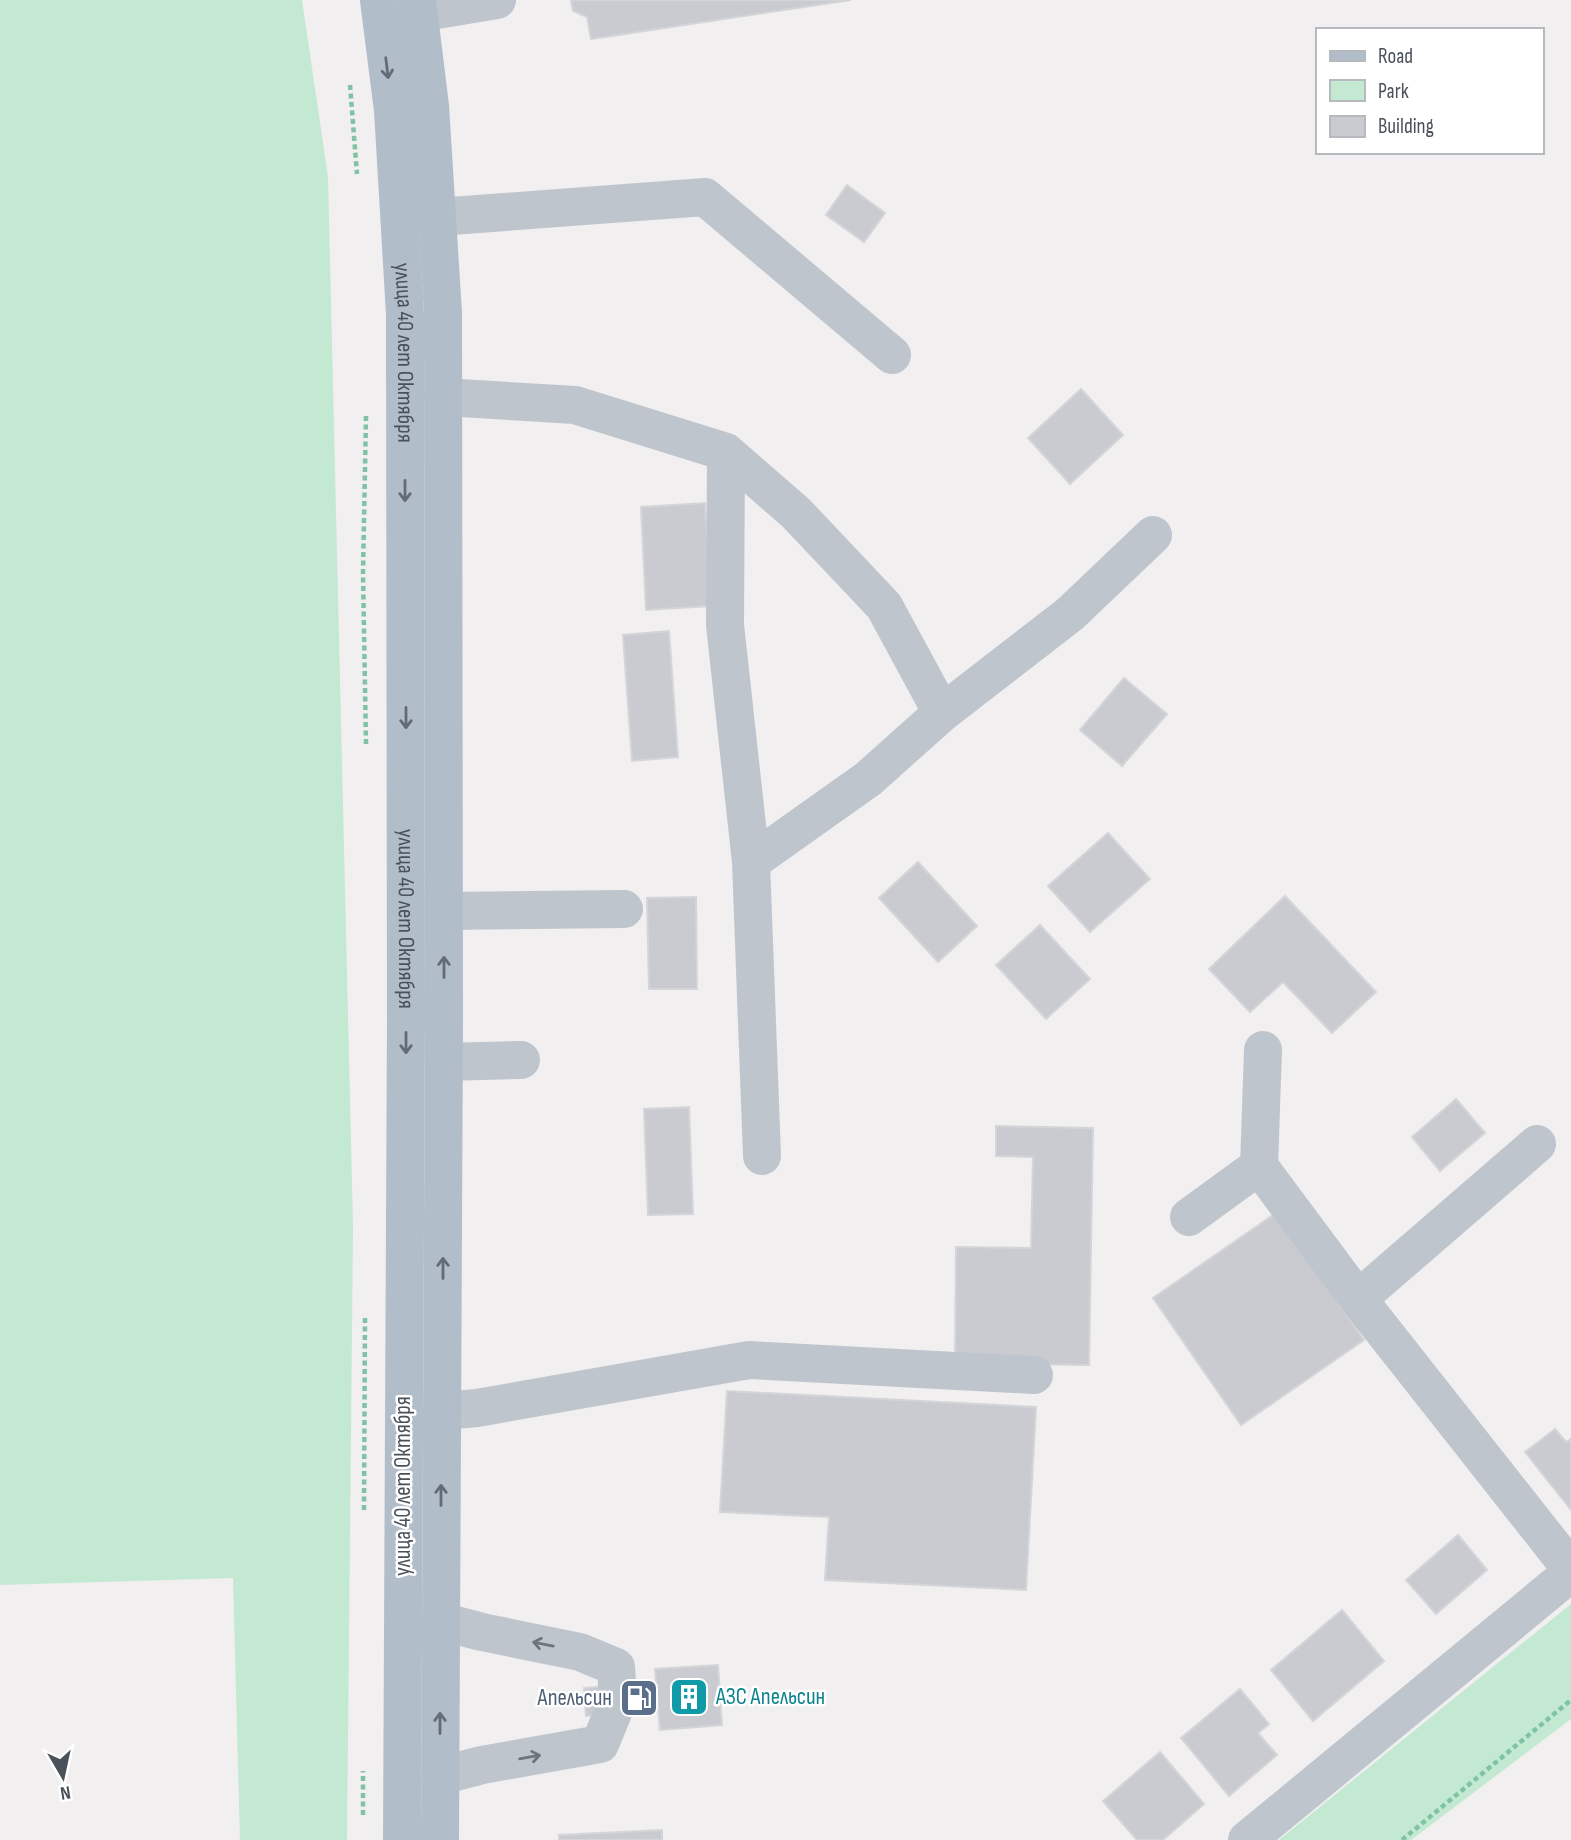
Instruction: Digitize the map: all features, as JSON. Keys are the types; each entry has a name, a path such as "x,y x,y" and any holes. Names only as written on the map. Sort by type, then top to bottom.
{"main road":[{"name":"улица 40 лет Октября","path":"379,0 393,110 405,314 406,1020 402,1840"},
{"name":"улица 40 лет Октября","path":"418,7 430,106 443,313 444,1062 440,1840"}],"lane":[{"path":"418,7 497,0"},
{"path":"438,217 705,197 892,355"},
{"path":"443,397 575,405 726,452 796,513 884,606 942,713"},
{"path":"726,452 725,625 751,862 762,1156"},
{"path":"751,862 868,779 942,713 1070,614 1153,535"},
{"path":"444,911 624,909"},
{"path":"1247,1840 1571,1571 1358,1299 1259,1166 1263,1050"},
{"path":"444,1062 521,1060"},
{"path":"1358,1299 1537,1144"},
{"path":"1189,1217 1259,1166"},
{"path":"442,1411 477,1408 749,1360 1034,1374"},
{"path":"440,1621 580,1652 615,1667 618,1700 600,1744 482,1765 440,1776"}],"path":[{"path":"350,83 358,177"},
{"path":"366,414 363,572 366,746"},
{"path":"364,1513 365,1313"},
{"path":"1402,1840 1571,1700"},
{"path":"363,1767 363,1817"}],"green space":[{"path":"0,0 302,0 328,177 353,1226 347,1840 240,1840 233,1578 0,1585"},
{"path":"1571,1604 1571,1719 1411,1840 1279,1840"}],"building":[{"path":"571,0 851,0 591,39 587,17 573,11"},
{"path":"847,185 885,213 864,242 826,215"},
{"path":"1081,389 1123,435 1070,484 1028,438"},
{"path":"705,503 711,606 646,610 641,507"},
{"path":"669,631 678,757 632,761 623,635"},
{"path":"1124,678 1167,714 1122,766 1080,730"},
{"path":"1108,833 1150,879 1090,932 1048,886"},
{"path":"918,862 977,926 938,962 879,898"},
{"path":"1285,896 1376,992 1332,1033 1283,982 1250,1012 1209,969"},
{"path":"696,897 697,989 649,989 647,898"},
{"path":"1040,925 1090,979 1046,1019 996,965"},
{"path":"1456,1099 1485,1133 1440,1171 1412,1137"},
{"path":"689,1107 693,1214 648,1215 644,1109"},
{"path":"996,1126 1093,1128 1089,1365 955,1363 956,1247 1031,1248 1033,1157 996,1156"},
{"path":"1276,1213 1364,1340 1241,1425 1153,1298"},
{"path":"727,1391 1036,1407 1026,1590 825,1580 829,1517 720,1512"},
{"path":"1555,1429 1566,1442 1571,1439 1571,1510 1525,1452"},
{"path":"1458,1535 1487,1570 1436,1614 1406,1580"},
{"path":"1342,1610 1384,1661 1313,1721 1271,1670"},
{"name":"АЗС Апельсин","path":"718,1665 722,1725 660,1730 655,1669"},
{"path":"656,1683 658,1711 586,1716 584,1688"},
{"path":"1240,1689 1269,1724 1258,1733 1277,1755 1229,1796 1181,1738"},
{"path":"1160,1752 1204,1804 1163,1840 1137,1840 1103,1801"},
{"path":"662,1830 662,1840 559,1840 559,1835"}],"place":[{"name":"АЗС Апельсин","path":"689,1697"},
{"name":"Апельсин","path":"639,1698"}]}
